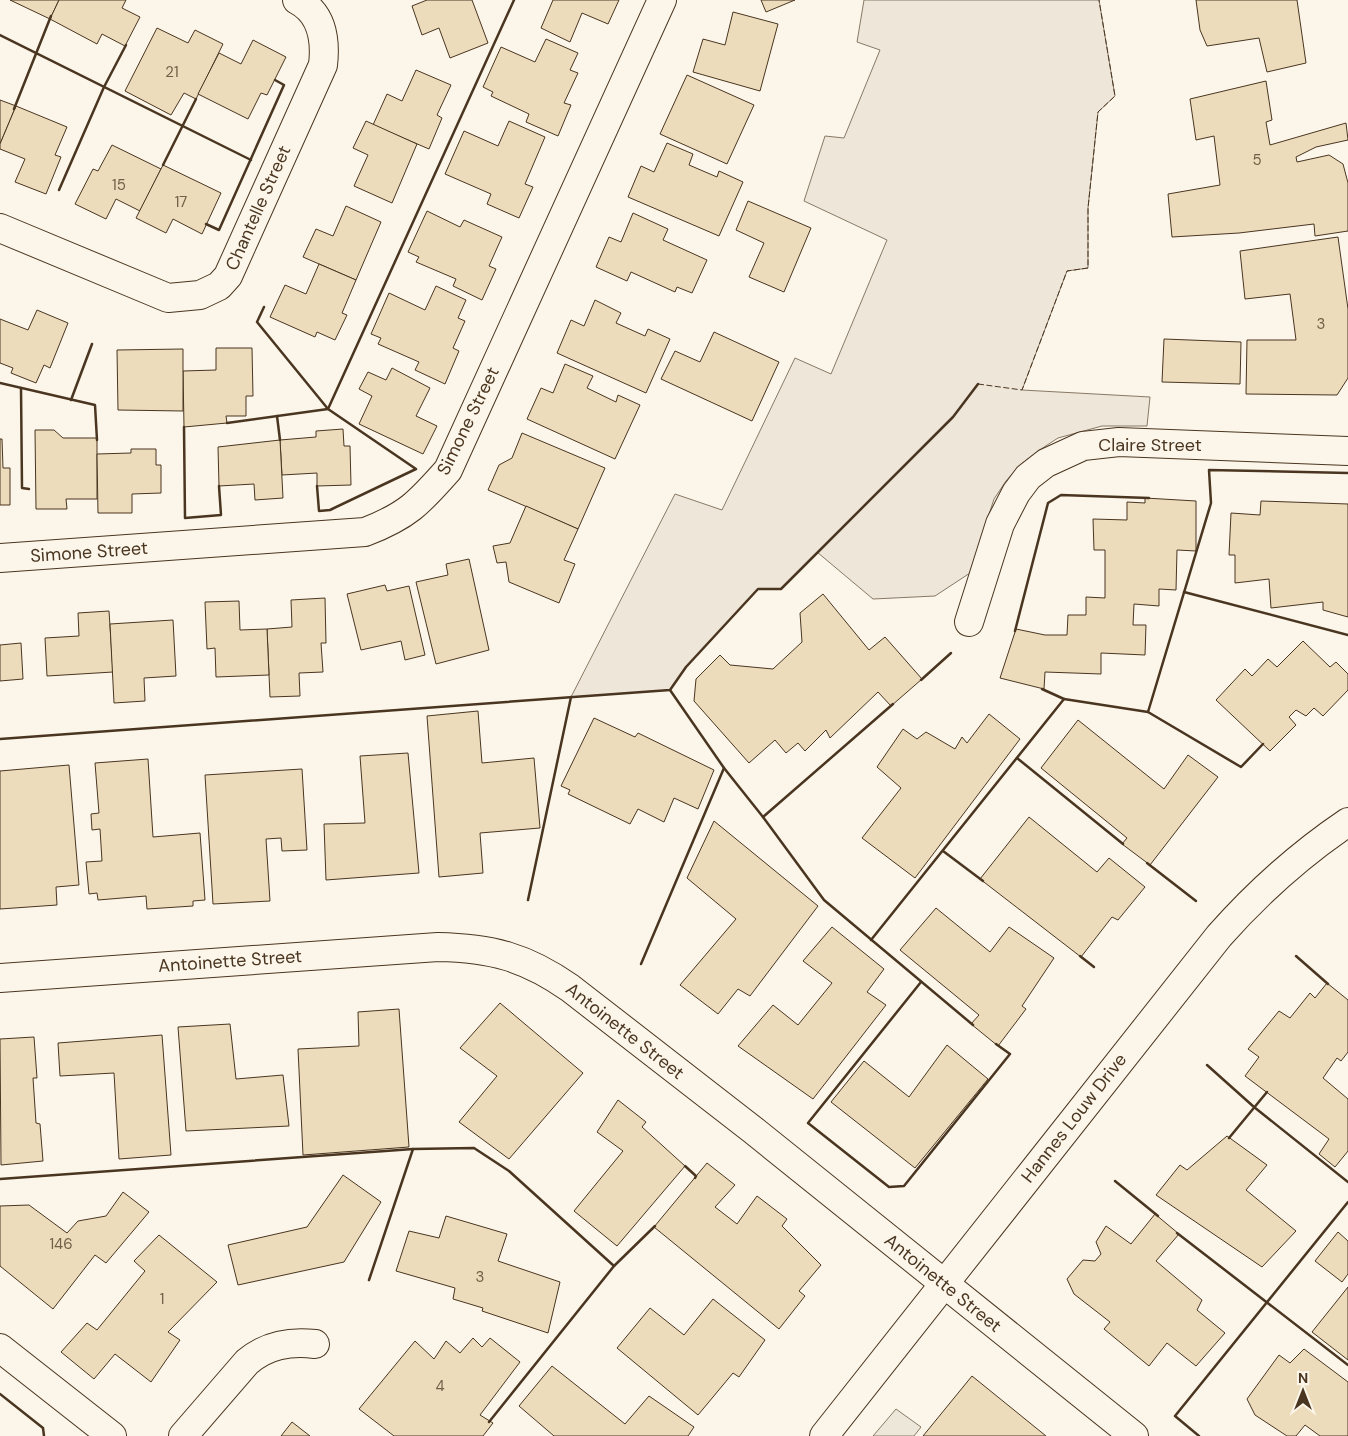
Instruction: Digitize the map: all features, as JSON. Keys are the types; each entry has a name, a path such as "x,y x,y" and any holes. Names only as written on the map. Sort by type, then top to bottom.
{"street":[{"name":"Chantelle Street","path":"0,228 168,298 200,295 219,286 228,276 323,64 324,39 321,28 309,8 297,0"},
{"name":"Simone Street","path":"0,558 335,536 365,532 396,520 423,498 448,470 662,0"},
{"name":"Claire Street","path":"969,622 1000,524 1016,493 1028,477 1046,463 1083,446 1119,442 1348,451"},
{"name":"Hannes Louw Drive","path":"824,1436 943,1283 1248,902 1282,871 1348,822"},
{"name":"Antoinette Street","path":"0,978 438,946 467,947 496,952 522,960 547,972 570,988 1134,1436"},
{"path":"183,1436 257,1353 275,1346 296,1342 315,1344"},
{"path":"0,1348 112,1436"}],"shaded area":[{"path":"864,0 1099,0 1115,96 1098,112 1088,208 1088,268 1067,271 1022,390 1150,397 1147,426 1102,426 1058,438 1020,465 994,499 970,573 935,596 873,599 817,552 781,589 758,589 686,667 670,690 571,697 675,494 722,510 795,358 831,374 887,240 804,201 825,136 844,138 880,50 857,42"},
{"path":"896,1409 921,1427 914,1436 873,1436"}],"building":[{"path":"10,0 59,0 50,19"},
{"path":"59,0 126,0 122,8 140,17 125,46 102,34 97,44 50,19"},
{"path":"427,0 472,0 488,43 450,58 439,28 422,35 412,6"},
{"path":"553,0 619,0 608,24 582,13 570,42 541,28"},
{"path":"761,0 795,0 766,12"},
{"path":"1196,0 1297,0 1306,63 1267,72 1259,38 1207,46 1200,30"},
{"path":"733,12 778,24 760,91 693,72 703,39 725,45"},
{"path":"157,28 188,43 195,30 223,44 196,99 184,93 171,115 125,91"},
{"path":"546,39 578,53 570,70 578,73 564,103 571,105 558,136 526,122 529,114 491,96 493,92 483,87 501,47 535,62"},
{"path":"253,40 286,57 267,95 261,93 248,119 198,94 219,53 241,64"},
{"path":"416,70 451,85 437,115 442,118 429,149 373,125 387,94 402,101"},
{"path":"687,75 754,105 727,164 660,134"},
{"path":"1266,81 1272,120 1266,122 1270,145 1346,123 1348,140 1316,147 1296,157 1297,162 1329,155 1343,164 1348,183 1348,231 1315,236 1314,224 1239,233 1172,237 1168,194 1220,185 1214,136 1196,140 1190,99"},
{"path":"0,100 16,106 0,144"},
{"path":"16,106 67,127 55,155 61,157 46,194 15,182 25,159 0,149 0,144"},
{"path":"366,121 417,144 392,203 354,186 368,155 353,148"},
{"path":"509,121 545,137 525,184 533,187 519,218 487,204 491,194 445,174 464,131 498,146"},
{"path":"667,143 693,154 689,165 717,177 719,171 743,182 719,236 628,197 641,166 654,172"},
{"path":"112,145 161,169 140,211 116,199 106,219 75,204 93,169 98,171"},
{"path":"163,165 221,193 202,234 173,219 166,233 136,218"},
{"path":"748,201 811,228 784,292 749,277 764,243 736,230"},
{"path":"346,206 381,222 356,280 303,257 316,229 333,236"},
{"path":"427,211 460,227 464,220 502,237 489,266 496,269 482,300 453,286 456,279 416,262 419,257 408,252"},
{"path":"633,213 668,229 663,240 707,260 692,293 677,287 675,292 631,272 627,281 596,267 609,237 621,242"},
{"path":"1338,237 1348,309 1348,378 1337,395 1246,394 1247,340 1296,340 1290,294 1245,299 1240,251"},
{"path":"319,264 356,280 342,313 347,315 335,340 317,332 315,337 270,317 285,285 306,294"},
{"path":"436,286 466,300 458,318 465,321 453,348 459,351 445,384 415,370 419,362 378,344 381,338 371,334 389,293 425,310"},
{"path":"595,300 621,313 616,323 645,336 648,329 670,339 646,393 557,353 571,320 584,326"},
{"path":"37,310 68,323 50,368 44,365 36,383 11,373 13,368 0,363 0,319 28,330"},
{"path":"714,332 779,362 752,421 661,379 675,351 700,362"},
{"path":"1164,339 1241,342 1240,384 1162,382"},
{"path":"216,348 252,348 253,396 246,396 246,416 226,416 227,423 184,427 183,371 216,370"},
{"path":"183,349 183,411 118,410 117,350"},
{"path":"565,364 593,376 587,388 616,402 618,395 640,405 615,459 527,419 541,388 553,393"},
{"path":"392,368 430,388 416,416 437,426 423,454 359,424 372,396 359,389 368,372 386,380"},
{"path":"343,429 344,446 350,446 351,485 317,486 317,473 282,475 280,440 316,437 316,431"},
{"path":"35,430 54,430 63,438 97,438 97,499 66,499 67,509 36,509"},
{"path":"522,433 605,468 578,529 488,490 499,465 512,458"},
{"path":"0,439 2,439 3,468 10,468 10,505 0,505"},
{"path":"280,440 283,498 255,500 254,484 219,486 218,447"},
{"path":"131,449 156,449 156,465 161,465 161,493 132,494 132,513 98,513 97,454 131,453"},
{"path":"1145,498 1196,501 1196,551 1177,550 1176,590 1159,589 1159,606 1134,604 1133,625 1146,625 1145,655 1101,653 1101,674 1045,672 1044,689 1000,678 1016,629 1045,635 1067,635 1068,615 1086,615 1086,597 1105,598 1105,550 1094,550 1093,519 1127,520 1127,502 1145,503"},
{"path":"1261,501 1348,504 1348,617 1323,610 1323,602 1271,608 1269,579 1235,583 1235,555 1229,555 1231,513 1260,515"},
{"path":"526,506 578,529 564,560 575,564 559,603 509,582 506,562 497,563 493,546 510,543"},
{"path":"469,559 489,650 436,664 416,582 448,575 446,564"},
{"path":"385,585 387,591 409,586 425,655 405,660 401,641 361,650 347,594"},
{"path":"823,594 869,650 885,637 922,679 891,706 878,692 830,738 826,730 805,751 798,743 786,753 775,740 749,763 694,701 696,679 720,655 730,665 773,669 802,642 800,613"},
{"path":"325,598 326,643 321,643 323,672 299,673 300,696 270,697 267,629 292,627 291,600"},
{"path":"239,601 240,630 267,629 269,675 216,677 215,648 207,649 205,602"},
{"path":"109,611 113,672 47,676 45,638 79,636 78,613"},
{"path":"173,620 176,676 144,678 145,701 114,703 110,624"},
{"path":"1303,641 1330,667 1336,662 1348,674 1348,690 1323,716 1314,708 1306,716 1296,710 1289,717 1296,725 1270,751 1216,700 1245,669 1252,676 1268,659 1277,667"},
{"path":"21,643 23,679 0,681 0,645"},
{"path":"478,711 482,763 534,758 540,828 480,833 483,873 439,877 427,716"},
{"path":"989,714 1020,739 915,878 862,838 901,788 877,767 903,729 917,739 926,732 955,749 962,737 967,743"},
{"path":"594,718 635,737 638,733 714,770 698,809 674,798 664,822 638,809 630,824 568,794 570,790 561,786"},
{"path":"1078,720 1164,789 1188,755 1218,777 1150,865 1122,844 1127,838 1041,768"},
{"path":"408,753 419,873 326,880 324,824 365,823 360,756"},
{"path":"148,759 153,837 200,833 205,900 193,901 193,906 147,909 146,896 98,900 97,893 89,894 86,862 102,861 100,829 92,830 91,814 99,813 95,763"},
{"path":"69,765 79,885 56,887 57,905 0,909 0,771"},
{"path":"302,769 307,850 282,851 281,838 266,839 270,901 213,904 205,775"},
{"path":"1029,817 1097,872 1109,858 1145,887 1118,920 1112,917 1081,957 980,879"},
{"path":"714,821 818,906 750,996 738,989 718,1014 680,985 736,919 687,878"},
{"path":"936,908 990,952 1009,927 1054,958 1022,1006 1026,1009 998,1046 971,1024 979,1015 900,950"},
{"path":"832,927 884,969 867,992 886,1005 813,1099 738,1046 773,1005 798,1025 832,983 803,961"},
{"path":"1327,983 1348,1000 1348,1052 1341,1061 1337,1058 1323,1078 1348,1099 1348,1151 1335,1167 1319,1154 1329,1139 1245,1076 1259,1057 1248,1049 1279,1011 1290,1018 1310,993 1315,998"},
{"path":"500,1003 583,1073 509,1159 459,1122 497,1076 460,1048"},
{"path":"399,1009 409,1147 303,1155 298,1049 359,1046 358,1012"},
{"path":"230,1024 236,1079 283,1075 289,1126 186,1131 178,1027"},
{"path":"162,1035 171,1155 119,1159 114,1073 60,1076 58,1043"},
{"path":"34,1037 37,1078 33,1078 36,1123 40,1124 43,1161 1,1165 0,1039"},
{"path":"947,1045 988,1079 915,1168 831,1102 864,1061 909,1097"},
{"path":"618,1100 646,1122 642,1127 685,1166 617,1246 574,1211 623,1151 597,1132"},
{"path":"1227,1136 1267,1165 1246,1190 1296,1231 1262,1267 1156,1195 1180,1165 1187,1170"},
{"path":"707,1163 735,1185 715,1207 737,1224 757,1196 787,1219 782,1226 821,1265 799,1291 805,1296 779,1329 654,1227"},
{"path":"343,1175 381,1202 344,1262 238,1285 228,1245 307,1227"},
{"path":"123,1192 149,1212 106,1263 95,1255 53,1309 0,1266 0,1206 29,1205 67,1233 78,1221 106,1216"},
{"path":"1155,1214 1179,1234 1156,1261 1202,1300 1197,1310 1225,1333 1196,1366 1167,1343 1149,1366 1104,1329 1110,1322 1074,1294 1067,1279 1083,1260 1095,1261 1101,1254 1096,1242 1106,1226 1131,1244"},
{"path":"446,1216 507,1234 498,1261 560,1282 548,1333 482,1311 483,1308 453,1299 455,1288 396,1271 409,1231 439,1238"},
{"path":"1338,1232 1348,1241 1348,1274 1342,1282 1315,1261"},
{"path":"159,1235 217,1282 168,1332 180,1340 151,1382 115,1354 94,1379 61,1352 87,1323 97,1330 145,1271 134,1261"},
{"path":"1348,1287 1348,1360 1312,1332"},
{"path":"713,1299 765,1340 739,1377 733,1373 698,1415 617,1348 650,1308 684,1335"},
{"path":"473,1338 482,1347 490,1338 520,1362 480,1415 493,1423 483,1436 394,1436 359,1409 415,1341 434,1359 446,1341 460,1353"},
{"path":"1304,1349 1348,1382 1348,1436 1320,1436 1305,1425 1296,1436 1287,1436 1255,1415 1247,1399 1279,1355 1290,1363"},
{"path":"552,1366 625,1424 649,1396 694,1427 688,1436 554,1436 519,1406"},
{"path":"972,1376 1046,1436 923,1436"},
{"path":"292,1422 310,1436 281,1436"}],"fence":[{"path":"978,384 1022,390 1067,271 1088,268 1088,208 1098,112 1115,96 1099,0"}],"wall":[{"path":"227,423 328,409 514,0"},
{"path":"14,109 51,16"},
{"path":"0,35 251,160"},
{"path":"59,190 104,87 126,45"},
{"path":"206,224 219,230 284,85 275,80"},
{"path":"163,165 196,99"},
{"path":"264,307 257,322 328,409 416,469 330,510 319,511 317,486"},
{"path":"71,400 92,344"},
{"path":"0,383 95,405 97,440"},
{"path":"0,739 670,690 686,667 758,589 781,589 953,417 978,384"},
{"path":"21,388 22,488 29,489"},
{"path":"277,416 280,440"},
{"path":"184,427 185,518 221,515 219,486"},
{"path":"871,940 1064,699 1148,712 1211,503 1209,470 1348,473"},
{"path":"1015,631 1048,503 1061,495 1149,498"},
{"path":"1184,592 1348,635"},
{"path":"921,680 951,653"},
{"path":"1042,689 1064,699"},
{"path":"670,690 724,768 824,900 973,1025"},
{"path":"528,900 571,697"},
{"path":"763,817 893,704"},
{"path":"1148,712 1241,767 1263,744"},
{"path":"1017,758 1123,844"},
{"path":"641,964 724,768"},
{"path":"943,851 983,881"},
{"path":"1147,863 1196,901"},
{"path":"1080,956 1094,967"},
{"path":"1296,956 1328,984"},
{"path":"921,982 808,1123 889,1187 904,1186 1010,1054 996,1044"},
{"path":"1207,1065 1254,1107 1348,1182"},
{"path":"1229,1138 1267,1092"},
{"path":"413,1149 474,1148 509,1171 614,1266"},
{"path":"0,1179 413,1149 369,1280"},
{"path":"685,1166 696,1176 695,1178"},
{"path":"1115,1181 1158,1216"},
{"path":"1199,1436 1175,1416 1348,1202"},
{"path":"489,1422 614,1266 655,1226"},
{"path":"1177,1233 1348,1365"},
{"path":"0,1394 43,1428 44,1436"}]}
